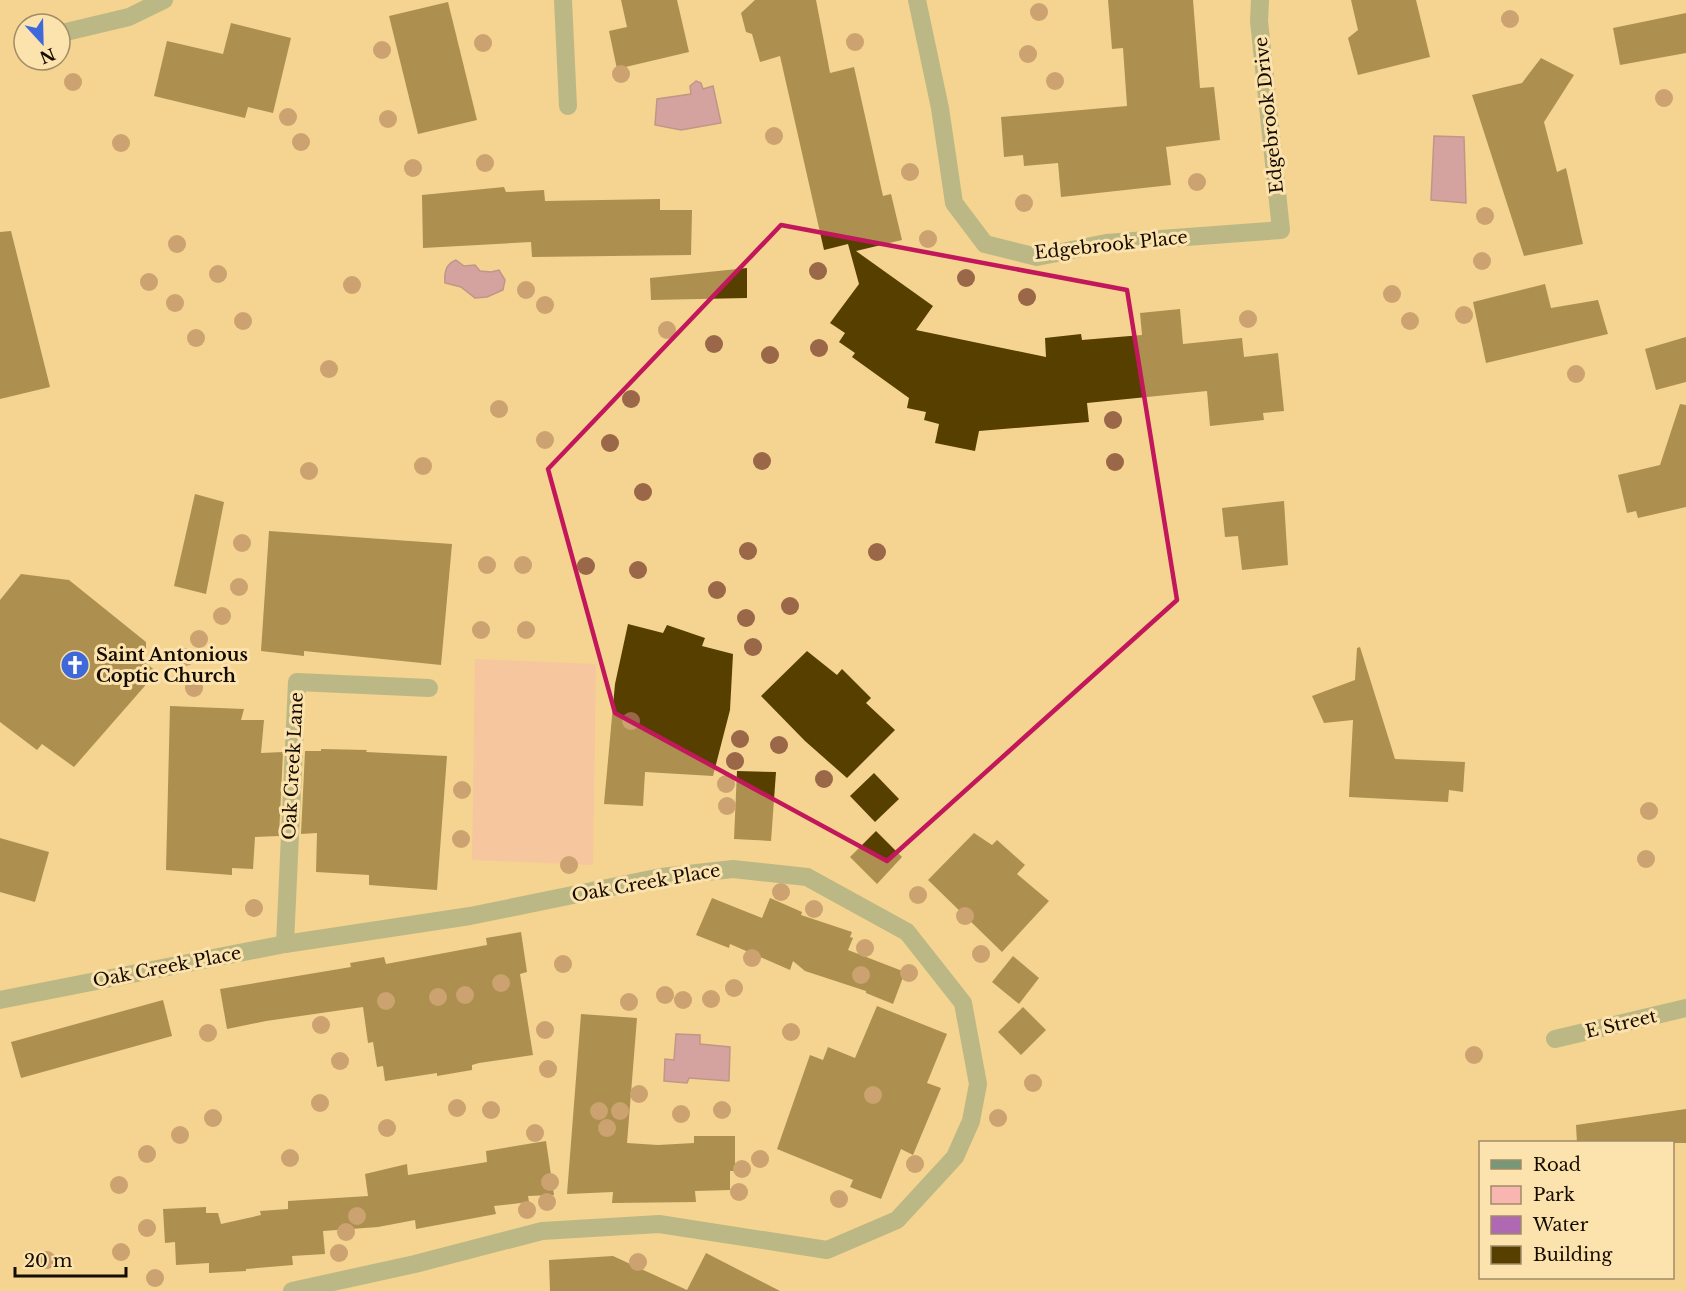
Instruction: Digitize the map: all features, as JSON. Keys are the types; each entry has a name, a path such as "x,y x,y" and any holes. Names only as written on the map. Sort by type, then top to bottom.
{"street":[{"path":"72,31 129,17 164,0"},
{"path":"563,0 568,106"},
{"name":"Edgebrook Place","path":"917,0 939,108 954,203 985,244 1037,257 1106,243 1281,230"},
{"name":"Edgebrook Drive","path":"1260,0 1259,21 1281,230"},
{"name":"Oak Creek Lane","path":"285,944 297,682 429,688"},
{"name":"Oak Creek Place","path":"0,1000 285,944 470,916 661,877 733,869 807,877 907,932 963,1003 978,1084 971,1121 956,1157 897,1220 827,1250 660,1224 542,1232 415,1264 292,1291"},
{"name":"E Street","path":"1556,1039 1686,1008"}],"highlighted area":[{"path":"781,225 1127,290 1177,600 887,861 615,713 548,469"}],"green space":[{"path":"475,659 596,664 593,865 472,860"}],"water":[{"path":"696,81 701,83 703,89 713,86 721,123 681,130 655,125 657,99 691,94 690,86"},
{"path":"1434,136 1464,137 1466,203 1431,200"},
{"path":"456,260 464,266 475,265 480,271 499,270 505,280 503,290 487,297 475,298 461,287 445,283 446,269"},
{"path":"676,1034 700,1035 700,1044 730,1047 729,1081 689,1078 687,1083 664,1081 665,1059 674,1060"}],"building":[{"path":"621,0 677,0 689,52 617,69 609,31 627,27"},
{"path":"755,0 816,0 830,73 854,67 883,196 891,194 902,240 856,251 933,306 916,330 1046,357 1045,338 1081,334 1082,340 1142,335 1140,313 1180,309 1183,344 1242,338 1244,357 1278,353 1284,411 1263,413 1264,420 1210,426 1207,391 1087,403 1089,422 979,431 975,451 935,443 939,424 924,420 926,412 907,408 909,398 852,357 855,353 839,342 845,333 830,323 859,284 848,244 824,250 780,56 760,62 752,34 746,32 741,13"},
{"path":"1108,0 1193,0 1200,88 1214,87 1220,140 1166,147 1171,185 1061,197 1058,163 1024,166 1023,155 1004,157 1001,117 1127,106 1123,48 1112,49"},
{"path":"1351,0 1416,0 1430,57 1358,75 1348,38 1358,30"},
{"path":"448,2 477,120 418,134 389,16"},
{"path":"1686,13 1686,53 1620,65 1613,28"},
{"path":"231,23 291,38 273,113 248,107 245,118 154,96 167,41 223,54"},
{"path":"1541,58 1574,75 1544,122 1557,172 1566,168 1583,244 1524,256 1472,95 1522,83"},
{"path":"504,187 506,192 544,190 545,201 660,199 660,210 692,210 691,255 532,257 531,242 423,248 422,195"},
{"path":"11,231 50,387 0,399 0,232"},
{"path":"747,268 747,298 651,300 650,278"},
{"path":"1545,284 1551,308 1598,300 1608,334 1486,363 1473,302"},
{"path":"1686,337 1686,382 1656,390 1645,349"},
{"path":"1680,404 1686,405 1686,507 1638,518 1636,511 1627,513 1618,475 1660,465"},
{"path":"195,494 224,502 206,594 174,586"},
{"path":"1284,501 1288,565 1242,570 1238,536 1225,537 1222,508"},
{"path":"269,531 452,544 441,665 304,651 304,656 261,651"},
{"name":"Saint Antonious Coptic Church","path":"21,574 69,580 146,642 146,653 141,659 157,672 74,767 42,744 37,750 0,722 0,600"},
{"path":"628,624 663,633 667,625 705,638 702,646 733,654 730,710 713,776 645,772 643,806 604,804 615,684"},
{"path":"1360,647 1395,759 1465,762 1463,792 1449,790 1448,802 1349,797 1353,720 1324,723 1312,696 1355,680 1357,648"},
{"path":"807,651 837,675 842,669 871,698 866,703 895,730 847,778 805,741 761,696"},
{"path":"170,706 244,709 241,720 264,720 261,753 283,752 279,836 255,837 253,869 232,868 232,875 166,870"},
{"path":"321,749 447,756 437,890 369,885 369,875 316,872 317,833 301,834 305,751 321,751"},
{"path":"737,771 776,772 771,841 734,839"},
{"path":"874,773 899,799 875,822 850,796"},
{"path":"876,831 902,857 877,884 850,857"},
{"path":"974,833 992,845 997,840 1025,865 1017,874 1049,901 1002,952 928,880"},
{"path":"0,838 49,852 35,902 0,892"},
{"path":"712,898 762,918 770,898 802,912 801,915 852,932 850,937 853,938 848,950 905,972 893,1004 866,993 866,991 805,971 793,961 790,970 730,944 729,948 696,935"},
{"path":"521,932 527,972 520,974 533,1055 479,1063 472,1065 472,1070 385,1081 383,1066 377,1067 373,1042 368,1043 363,1007 227,1029 220,989 351,967 350,963 384,957 386,964 487,945 486,938"},
{"path":"1013,956 1039,978 1019,1004 992,982"},
{"path":"163,1000 172,1036 21,1078 11,1042"},
{"path":"877,1006 947,1034 927,1083 941,1088 913,1155 901,1149 881,1199 850,1187 853,1180 777,1149 810,1055 823,1060 828,1047 855,1058"},
{"path":"1023,1007 1046,1030 1021,1055 998,1032"},
{"path":"581,1014 637,1018 627,1143 658,1145 694,1143 694,1136 735,1136 735,1171 730,1171 730,1190 695,1191 696,1202 612,1203 613,1192 567,1194"},
{"path":"1686,1109 1686,1143 1577,1141 1576,1125"},
{"path":"546,1141 554,1195 528,1196 529,1202 494,1206 496,1214 416,1229 415,1220 378,1227 323,1231 325,1254 292,1256 293,1265 246,1269 246,1271 209,1273 209,1263 176,1265 175,1242 165,1243 163,1209 206,1207 206,1213 218,1213 221,1224 261,1215 260,1211 288,1209 288,1201 368,1196 365,1174 407,1164 408,1175 487,1162 486,1151"},
{"path":"706,1253 780,1291 550,1291 549,1260 613,1256 687,1290"}],"place":[{"name":"Saint Antonious Coptic Church","path":"75,665"}]}
